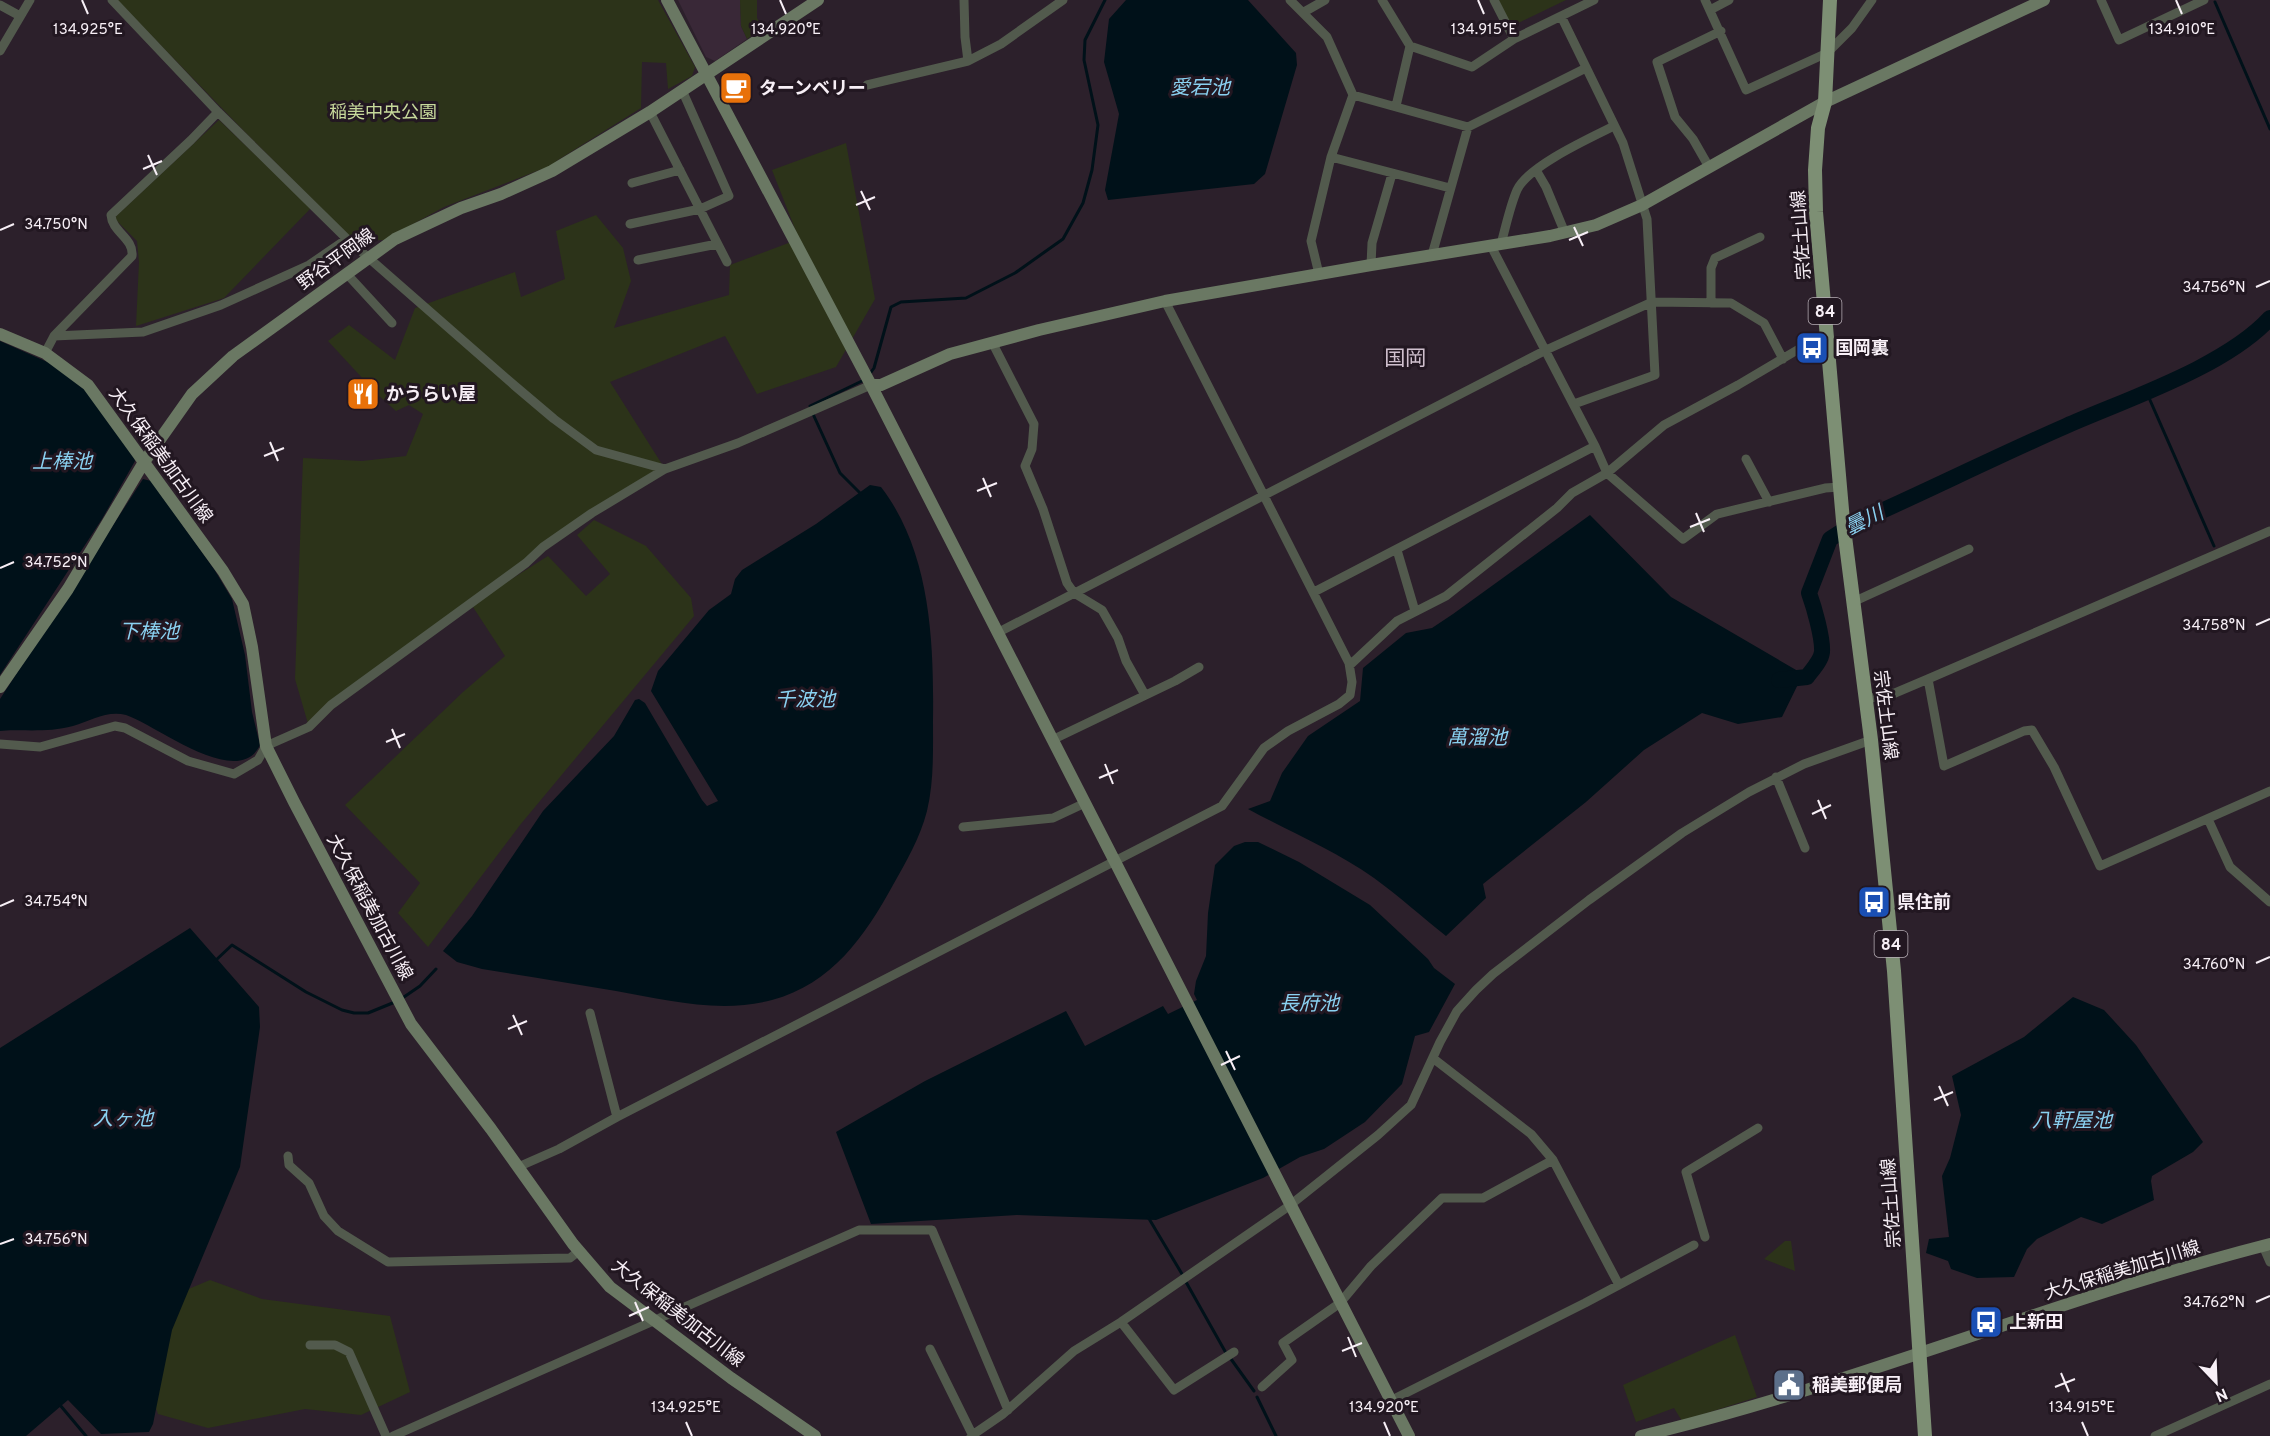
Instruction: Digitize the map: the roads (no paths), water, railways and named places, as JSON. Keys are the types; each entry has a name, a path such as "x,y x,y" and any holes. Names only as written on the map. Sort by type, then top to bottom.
{"main road":[{"path":"667,0 871,385 1052,740 1184,992 1290,1206 1409,1436"},
{"name":"野谷平岡線","path":"0,687 68,589 144,462 192,394 233,356 369,256 396,239 461,208 501,194 552,171 706,75 818,0"},
{"name":"宗佐土山線","path":"1830,0 1825,102 1818,128 1815,170 1816,212 1843,521 1871,740 1894,971 1925,1436"},
{"path":"871,385 881,385 950,354 1165,301 1565,233 1596,225 1642,205 1825,102 2044,0"},
{"name":"大久保稲美加古川線","path":"0,334 45,353 88,385 223,571 243,604 252,648 266,747 411,1024 579,1251 610,1287 810,1435"},
{"name":"大久保稲美加古川線","path":"1641,1436 1811,1388 2157,1276 2267,1245"}],"street":[{"path":"0,51 30,0"},
{"path":"112,0 218,112 347,239 523,392 596,450 665,469"},
{"path":"964,0 968,61"},
{"path":"867,85 968,61 1001,44 1063,0"},
{"path":"1290,0 1327,37 1353,95 1332,157 1311,241 1319,274"},
{"path":"1304,12 1324,0"},
{"path":"1382,0 1410,46 1472,67 1514,39 1594,0"},
{"path":"1494,0 1514,39"},
{"path":"1705,0 1746,90 1827,53 1852,28 1872,0"},
{"path":"1710,10 1729,0"},
{"path":"2101,0 2119,40 2204,0"},
{"path":"0,5 20,16"},
{"path":"1561,16 1623,143 1647,219 1655,375 1574,404"},
{"path":"1708,167 1693,139 1675,117 1656,62 1721,31"},
{"path":"1396,106 1410,46"},
{"path":"1353,95 1468,127 1586,68"},
{"path":"630,224 700,209 729,196 682,90"},
{"path":"650,111 727,262"},
{"path":"45,353 54,336 132,256 130,244 111,222 111,215 218,112"},
{"path":"1614,126 1564,150 1536,170 1518,188 1496,245 1607,473 1683,539 1718,514 1840,487"},
{"path":"1432,255 1468,127"},
{"path":"1332,157 1450,188"},
{"path":"632,183 680,170"},
{"path":"1536,170 1546,187 1565,233"},
{"path":"1371,265 1372,243 1392,174"},
{"path":"1711,303 1711,268 1714,258 1760,237"},
{"path":"54,336 142,332 221,305 309,265 347,239"},
{"path":"638,260 717,244"},
{"path":"346,273 392,323"},
{"path":"518,1167 559,1149 1222,806 1264,748 1288,731 1339,704 1350,695 1352,682 1350,665 1165,301"},
{"path":"997,633 1546,350 1652,302 1731,303 1764,322 1783,359"},
{"path":"1350,665 1397,621 1446,596 1557,508 1572,493 1607,473 1664,424 1731,389 1827,333"},
{"path":"992,342 1034,424 1032,449 1025,466 1043,509 1067,583 1074,593 1102,610 1118,638 1126,661 1144,695"},
{"path":"0,744 40,747 116,726 188,760 234,774 258,760 266,747 309,727 331,705 526,563 543,547 625,491 665,469 738,443 871,385"},
{"path":"1314,592 1595,446"},
{"path":"1746,459 1769,502"},
{"path":"1866,699 1895,693 2270,531"},
{"path":"1853,602 1969,549"},
{"path":"1397,550 1415,610"},
{"path":"1052,740 1198,667"},
{"path":"1928,679 1944,766 2024,731 2032,730 2054,767 2100,866 2270,791"},
{"path":"930,1349 972,1436 1008,1410 1074,1352 1290,1206 1378,1135 1411,1105 1457,1011 1493,974 1589,900 1682,833 1776,777 1804,764 1871,740"},
{"path":"1776,777 1805,848"},
{"path":"963,827 1053,818 1085,803"},
{"path":"2208,819 2230,867 2270,902"},
{"path":"590,1013 617,1117"},
{"path":"1434,1059 1531,1134 1553,1160 1619,1284"},
{"path":"1705,1237 1686,1172 1758,1128"},
{"path":"288,1156 289,1165 309,1183 324,1216 338,1231 388,1262 570,1258 579,1251"},
{"path":"1262,1388 1292,1360 1283,1343 1340,1302 1371,1266 1442,1198 1483,1198 1553,1160"},
{"path":"393,1436 859,1230 932,1230 1008,1410"},
{"path":"1390,1401 1694,1245"},
{"path":"2267,1245 2270,1262"},
{"path":"1121,1322 1174,1390 1234,1352"},
{"path":"310,1345 335,1345 349,1352 386,1436"},
{"path":"2155,1436 2270,1384"}],"water":[{"name":"愛宕池","path":"1126,0 1248,0 1296,53 1297,65 1265,174 1254,184 1108,200 1105,190 1119,114 1104,62 1109,19"},
{"name":"上棒池","path":"0,341 54,365 90,394 132,451 135,461 102,519 0,675"},
{"name":"下棒池","path":"143,479 151,481 214,569 232,599 245,655 252,712 260,745 249,757 234,761 216,758 175,741 126,715 119,714 106,715 64,728 0,731 0,699"},
{"name":"千波池","path":"870,485 881,487 898,513 920,569 930,630 933,766 927,811 917,840 871,922 844,956 829,970 793,993 752,1004 713,1006 482,969 457,962 443,951 472,916 543,811 614,736 635,700 639,699 645,703 702,800 707,806 718,801 651,691 658,671 709,610 731,594 735,579 742,570 816,524"},
{"name":"萬溜池","path":"1590,515 1671,597 1803,674 1782,717 1738,724 1702,713 1644,750 1586,802 1483,884 1486,898 1446,936 1359,868 1248,809 1270,801 1282,773 1308,736 1360,701 1363,668 1406,633 1432,628 1453,614"},
{"name":"長府池","path":"1245,842 1258,842 1299,862 1370,905 1428,959 1434,968 1455,984 1429,1032 1415,1036 1402,1084 1365,1122 1324,1149 1300,1157 1263,1178 1156,1220 1017,1215 871,1224 836,1132 925,1081 1066,1011 1085,1046 1163,1006 1168,1014 1197,1000 1194,994 1196,981 1206,956 1208,913 1215,865 1234,846"},
{"name":"入ヶ池","path":"190,928 259,1007 260,1027 240,1167 172,1330 153,1424 149,1432 101,1434 68,1400 26,1436 0,1436 0,1048"},
{"name":"八軒屋池","path":"2073,997 2104,1010 2136,1045 2203,1142 2193,1152 2152,1176 2154,1200 2102,1224 2081,1217 2037,1239 2027,1249 2014,1277 1977,1278 1951,1269 1948,1261 1926,1253 1929,1239 1949,1237 1942,1176 1950,1158 1961,1115 1952,1076 2024,1037"}],"waterway":[{"path":"869,375 874,368 891,307 901,302 966,298 1015,273 1063,239 1083,203 1092,170 1098,125 1084,60 1085,40 1105,0"},
{"path":"2215,2 2270,129"},
{"name":"曇川","path":"1779,680 1807,677 1821,655 1820,631 1809,593 1830,539 1855,523 2039,438 2202,367 2251,336 2270,318"},
{"path":"810,406 864,380"},
{"path":"2146,391 2214,546"},
{"path":"813,414 840,473 861,494"},
{"path":"215,961 232,945 306,992 342,1010 354,1013 368,1013 395,1002"},
{"path":"401,999 420,986 436,969"},
{"path":"1148,1217 1182,1274"},
{"path":"1186,1282 1226,1353"},
{"path":"1231,1359 1254,1391"},
{"path":"1257,1397 1276,1436"},
{"path":"60,1405 86,1436"}],"place":[{"name":"ターンベリー","path":"736,88"},
{"name":"国岡裏","path":"1812,348"},
{"name":"かうらい屋","path":"363,394"},
{"name":"県住前","path":"1874,902"},
{"name":"上新田","path":"1986,1322"},
{"name":"稲美郵便局","path":"1789,1385"}],"district":[{"name":"国岡","path":"1405,358"}],"park label":[{"name":"稲美中央公園","path":"383,112"}]}
